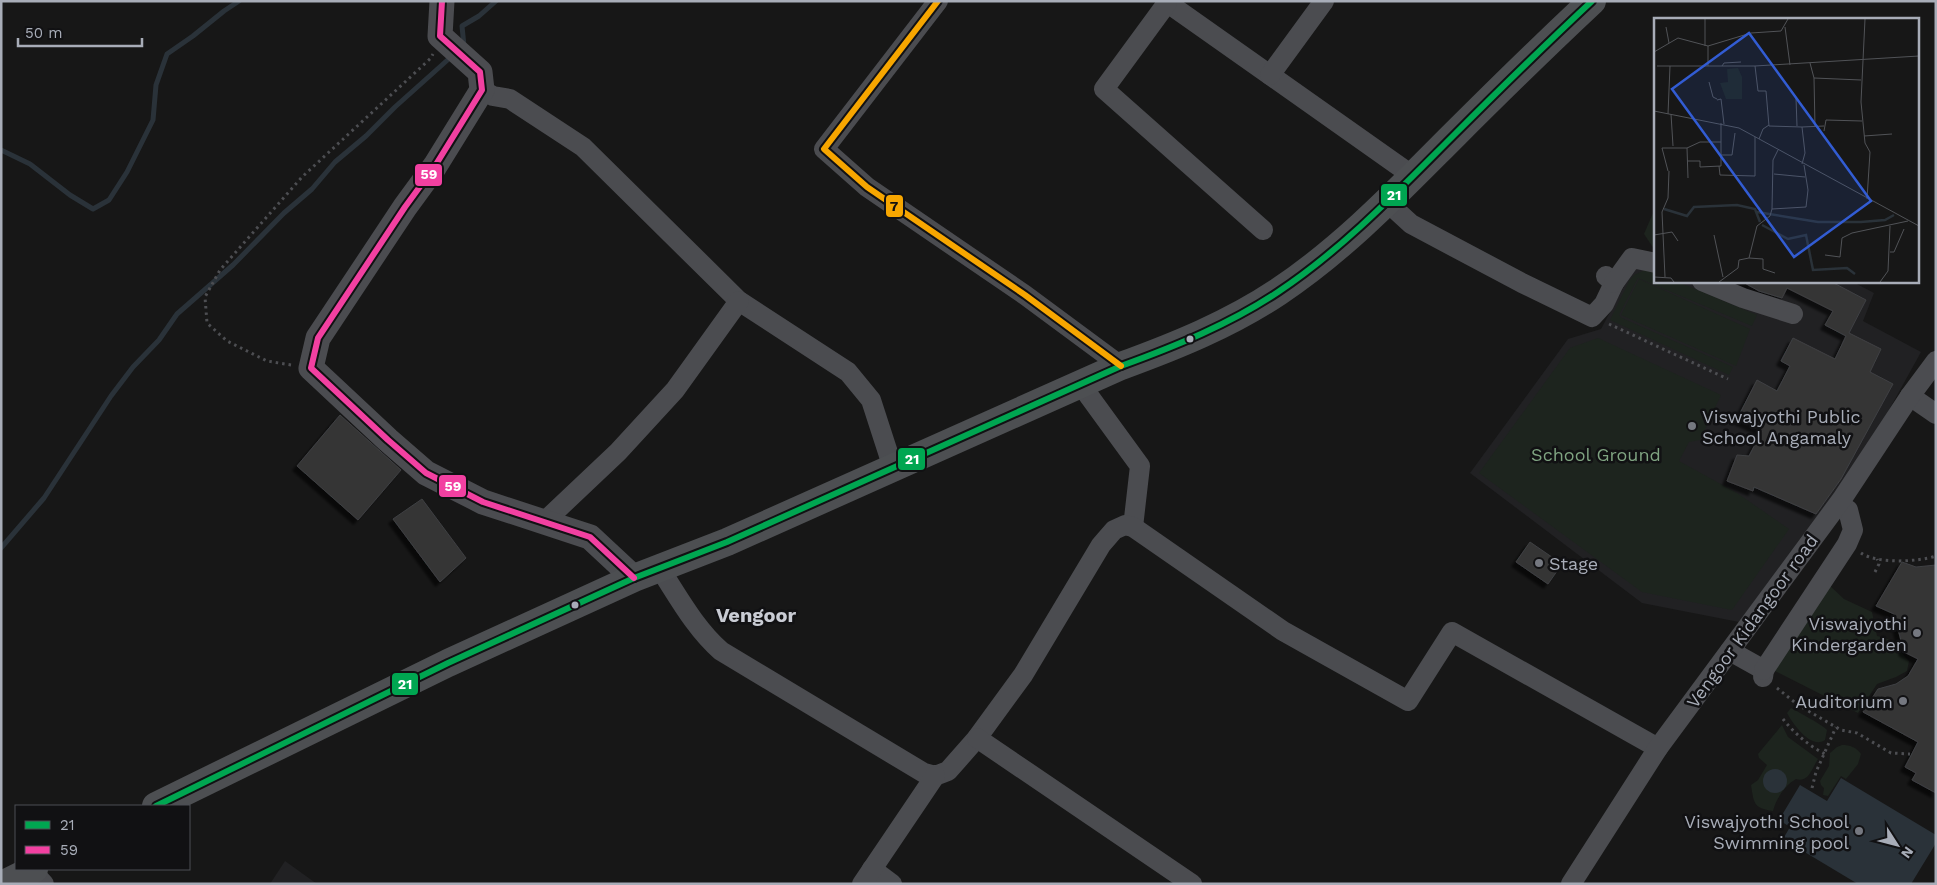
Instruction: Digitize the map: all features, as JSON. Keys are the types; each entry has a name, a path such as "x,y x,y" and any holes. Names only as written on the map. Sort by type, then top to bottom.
{"main road":[{"path":"158,805 448,663 634,578 727,542 1081,384 1164,350 1223,323 1278,292 1347,238 1387,202 1515,74 1592,1"},
{"path":"4,884 36,874"}],"street":[{"path":"442,1 451,47 480,72 482,90 435,166 405,207 318,338 311,368 426,473 483,502 590,537 634,578"},
{"path":"938,1 824,149 867,187 1025,295 1122,366"},
{"path":"1270,75 1324,1"},
{"path":"1263,230 1104,89 1166,2 1413,176"},
{"path":"482,90 493,96 510,100 583,147 739,301 848,372 871,400 893,468"},
{"path":"1387,202 1411,224 1522,283 1592,317 1604,304 1610,280 1632,258 1654,263"},
{"path":"1704,282 1743,298 1793,314"},
{"path":"544,522 618,452 675,390 739,301"},
{"name":"Vengoor Kidangoor road","path":"1571,884 1658,748 1838,505 1910,396 1936,361"},
{"path":"1081,384 1140,466 1133,528"},
{"path":"1910,396 1936,414"},
{"path":"1730,651 1764,673 1848,541 1853,530 1848,510 1838,505"},
{"path":"892,884 867,876 935,776 948,771 977,738 1024,676 1101,545 1114,530 1125,525 1133,528 1283,630 1408,702 1452,632 1658,748"},
{"path":"660,569 698,627 708,640 721,651 924,773 935,776"},
{"path":"977,738 1192,884"}],"path":[{"path":"311,368 267,361 226,342 207,323 205,297 220,270 302,177 431,58 451,47"},
{"path":"1601,320 1728,379"},
{"path":"1848,541 1863,555 1886,561 1922,560 1936,556"},
{"path":"1875,572 1878,564 1877,559"},
{"path":"1764,673 1798,705 1841,730 1857,733 1892,753 1910,754"},
{"path":"1783,719 1790,728 1814,749 1824,754"},
{"path":"1812,788 1816,772 1836,727"}],"shaded area":[{"name":"Viswajyothi Public School Angamaly","path":"1636,264 1654,270 1654,282 1693,282 1794,322 1746,291 1750,282 1853,282 1874,293 1863,321 1921,352 1858,466 1739,622 1642,603 1470,473 1568,339 1601,329"},
{"path":"1775,769 1783,773 1787,781 1783,789 1775,793 1767,789 1763,781 1767,773"},
{"name":"Viswajyothi School Swimming pool","path":"1841,778 1936,835 1936,843 1911,884 1858,884 1783,839 1790,827 1779,820 1800,785 1827,801"},
{"path":"285,861 317,884 270,884"}],"green space":[{"path":"1654,211 1654,249 1644,234"},
{"path":"1647,269 1654,272 1654,282 1678,282 1757,315 1752,326 1638,278 1619,315 1733,367 1729,375 1610,320 1629,281 1634,275"},
{"path":"1639,279 1750,329 1736,366 1621,315"},
{"name":"School Ground","path":"1598,338 1721,395 1700,440 1689,442 1679,461 1737,493 1789,529 1732,610 1642,592 1479,473 1570,348"},
{"path":"1828,584 1844,599 1872,612 1877,636 1892,642 1909,661 1907,671 1877,684 1858,713 1775,671"},
{"path":"1791,708 1827,730 1825,740 1814,742 1808,739 1787,713"},
{"path":"1782,725 1788,737 1818,759 1807,777 1800,780 1796,779 1785,789 1776,802 1773,811 1756,804 1751,785 1758,780 1767,765 1759,758 1758,754"},
{"path":"1842,745 1853,747 1861,754 1858,764 1846,779 1841,776 1828,796 1823,795 1824,788 1820,781 1829,766 1830,753"}],"building":[{"path":"1743,282 1832,282 1866,300 1849,333 1881,349 1870,372 1893,384 1841,479 1816,514 1754,487 1753,491 1727,481 1737,455 1749,456 1762,431 1737,419 1757,380 1777,391 1790,366 1781,361 1793,338 1835,359 1846,336 1825,325 1833,311 1787,288 1782,298 1759,291"},
{"path":"340,415 401,470 358,520 297,466"},
{"path":"422,499 466,558 440,582 393,519"},
{"name":"Stage","path":"1530,542 1562,564 1548,584 1516,562"},
{"path":"1902,562 1916,567 1936,565 1936,793 1912,780 1916,773 1905,767 1918,742 1863,712 1878,689 1896,684 1908,676 1918,659 1904,652 1894,614 1876,606"}],"waterway":[{"path":"1,150 30,164 70,195 93,209 109,200 127,172 153,120 156,85 167,54 239,1"},
{"path":"464,46 462,26 479,16 496,1"},
{"path":"1,548 44,498 111,396 133,367 159,340 177,314 233,265 284,213 312,189 335,162 366,136 452,56"}],"transit line":[{"name":"59","path":"442,1 440,36 480,72 482,90 435,166 405,207 318,338 311,368 426,473 483,502 590,537 634,578"},
{"name":"7","path":"938,1 824,149 867,187 1025,295 1121,366"},
{"name":"21","path":"158,805 448,663 634,578 727,542 1121,366 1202,334 1260,304 1302,275 1348,238 1592,1"}],"place":[{"name":"Viswajyothi Public School Angamaly","path":"1692,426"},
{"name":"Stage","path":"1539,563"},
{"name":"Viswajyothi Kindergarden","path":"1917,633"},
{"name":"Auditorium","path":"1903,701"},
{"name":"Viswajyothi School Swimming pool","path":"1859,831"}],"district":[{"name":"Vengoor","path":"756,615"}]}
